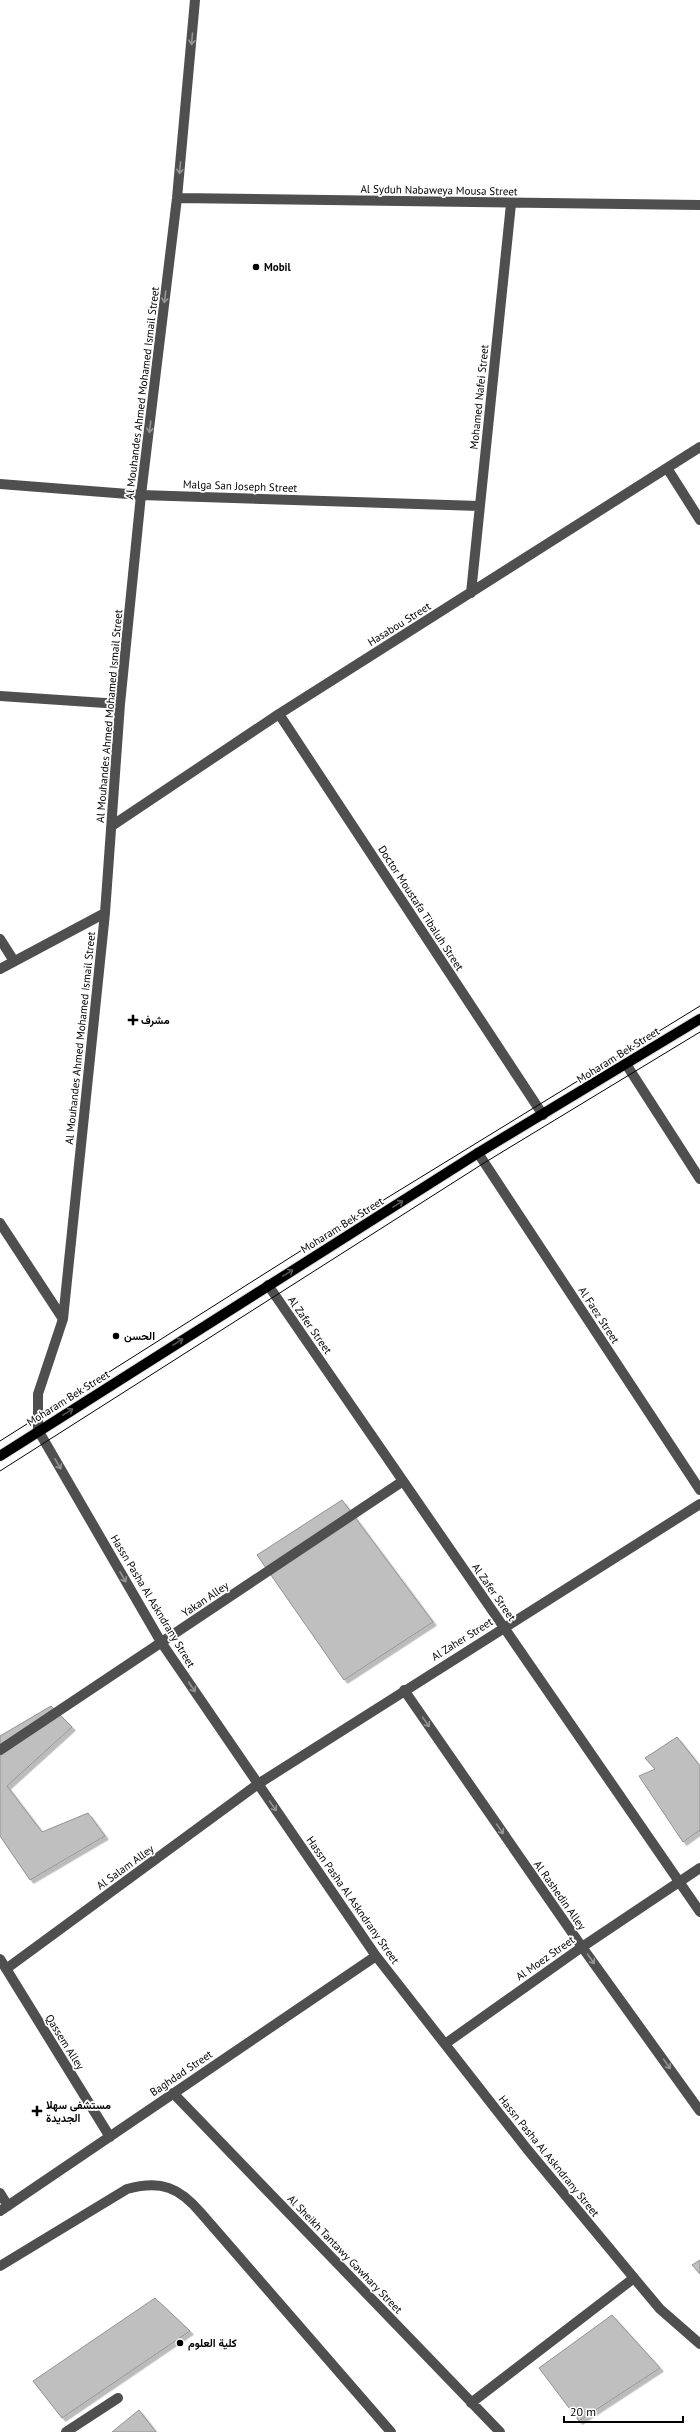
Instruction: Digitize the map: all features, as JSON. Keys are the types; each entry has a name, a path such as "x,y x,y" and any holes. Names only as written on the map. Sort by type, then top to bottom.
{"main road":[{"name":"Moharam Bek Street","path":"0,1456 38,1430 478,1153 700,1019"}],"street":[{"name":"Al Mouhandes Ahmed Mohamed Ismail Street","path":"38,1430 38,1394 64,1319 105,913 113,825 120,704 141,495 177,198 195,0"},
{"name":"Al Syduh Nabaweya Mousa Street","path":"177,198 511,204 700,205"},
{"name":"Mohamed Nafei Street","path":"471,593 511,204"},
{"name":"Hasabou Street","path":"113,825 279,714 700,447"},
{"path":"667,468 700,520"},
{"name":"Malga San Joseph Street","path":"0,484 141,495 479,506"},
{"path":"0,696 120,704"},
{"name":"Doctor Moustafa Tibaluh Street","path":"279,714 543,1115"},
{"path":"0,970 14,961 105,913"},
{"path":"0,939 14,961"},
{"path":"626,1064 700,1180"},
{"name":"Al Faez Street","path":"478,1153 700,1490"},
{"path":"0,1223 64,1319"},
{"name":"Al Zafer Street","path":"268,1285 700,1912"},
{"name":"Hassn Pasha Al Askndrany Street","path":"38,1430 161,1642 376,1956 527,2149 634,2278 660,2309 700,2344"},
{"name":"Yakan Alley","path":"0,1750 404,1481"},
{"name":"Al Zaher Street","path":"258,1784 404,1690 700,1504"},
{"name":"Al Rashedin Alley","path":"404,1690 582,1947 700,2111"},
{"name":"Al Salam Alley","path":"6,1969 258,1784"},
{"name":"Al Moez Street","path":"444,2044 582,1947 700,1868"},
{"name":"Baghdad Street","path":"4,2208 376,1956"},
{"name":"Qassem Alley","path":"0,1959 110,2137"},
{"name":"Al Sheikh Tantawy Gawhary Street","path":"173,2093 500,2432"},
{"path":"0,2266 127,2189 144,2185 160,2185 176,2190 198,2208 391,2432"},
{"path":"0,2192 4,2208"},
{"path":"471,2403 634,2278"},
{"path":"66,2432 118,2398"}],"building":[{"path":"342,1500 433,1622 344,1680 257,1555"},
{"path":"51,1706 72,1727 7,1786 42,1832 88,1813 105,1836 30,1880 0,1836 0,1736"},
{"path":"677,1737 700,1766 700,1830 683,1842 639,1776 655,1769 645,1758"},
{"path":"700,2260 700,2274 692,2265"},
{"path":"155,2298 190,2331 62,2418 33,2381"},
{"path":"612,2315 660,2368 579,2421 539,2368"},
{"path":"139,2410 156,2432 112,2432"}],"tram line":[{"path":"0,1441 302,1250 700,1006"},
{"path":"0,1471 484,1163 700,1032"}],"place":[{"name":"Mobil","path":"256,267"},
{"name":"مشرف","path":"133,1020"},
{"name":"الحسن","path":"116,1336"},
{"name":"مستشفى سهلا الجديدة","path":"37,2111"},
{"name":"كلية العلوم","path":"180,2343"}]}
